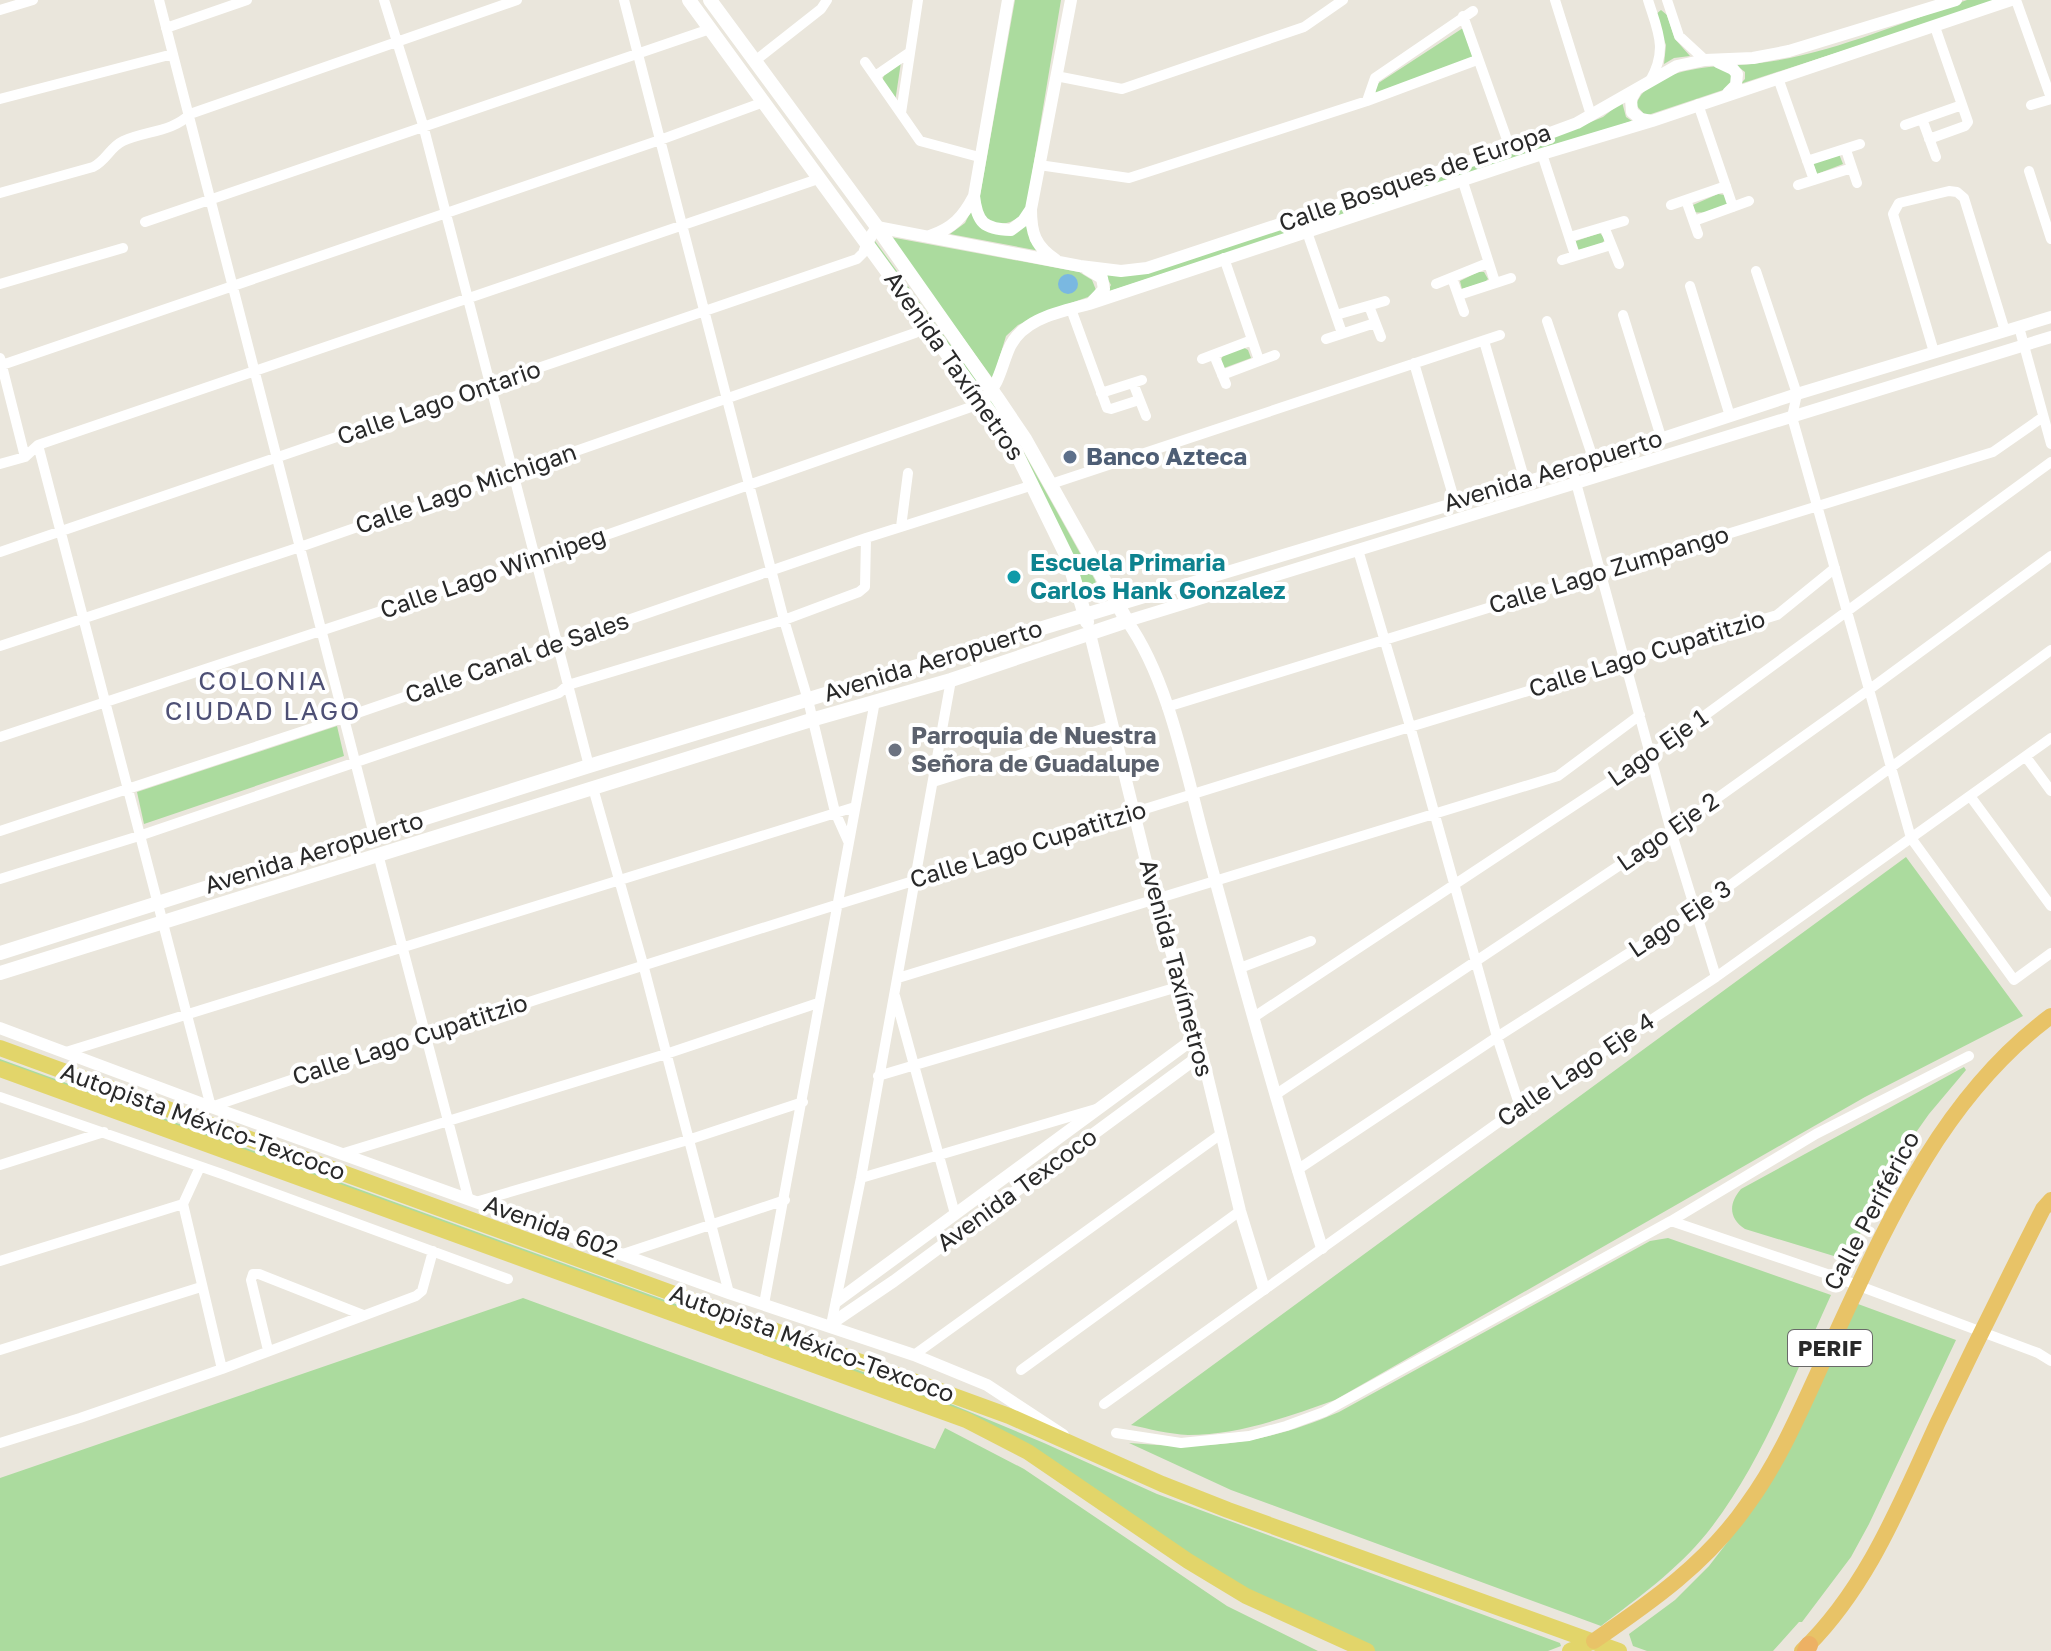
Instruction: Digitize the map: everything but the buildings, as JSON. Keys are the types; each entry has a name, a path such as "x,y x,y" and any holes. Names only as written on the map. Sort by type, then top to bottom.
{"highway":[{"name":"Calle Periférico","path":"1594,1641 1662,1594 1705,1555 1747,1506 1789,1434 1900,1202 1941,1130 1981,1082 2035,1027 2051,1016"},
{"path":"1806,1649 1845,1602 1886,1533 1982,1331 2043,1209 2051,1200"}],"main road":[{"name":"Avenida Taxímetros","path":"689,0 928,325 1025,439 1127,621"},
{"name":"Avenida Taxímetros","path":"710,0 877,227 987,396 1068,559 1090,634"},
{"name":"Avenida Aeropuerto","path":"0,953 589,766 1118,605"},
{"name":"Avenida Aeropuerto","path":"0,973 811,720 951,680 1127,621"},
{"path":"480,801 485,822"},
{"name":"Autopista México-Texcoco","path":"0,1048 1009,1416 1228,1510 1619,1651"},
{"name":"Autopista México-Texcoco","path":"0,1069 966,1420 1028,1452 1188,1561 1246,1596 1367,1651"},
{"name":"Calle Periférico","path":"1570,1651 1594,1641"}],"street":[{"path":"0,10 33,0"},
{"path":"159,0 374,835"},
{"path":"166,28 247,0"},
{"path":"384,0 423,125 589,766"},
{"path":"0,193 93,167 105,160 123,141 179,123 190,114 517,0"},
{"path":"624,0 835,812 848,841"},
{"path":"901,114 918,0"},
{"path":"1008,0 974,196 981,221 995,229 1011,230 1023,221 1031,209"},
{"path":"1062,263 1053,259 1034,241 1031,209 1071,0"},
{"path":"1056,76 1122,89 1304,27 1343,0"},
{"path":"1555,0 1591,115"},
{"path":"1648,0 1661,48 1660,60 1631,99 1632,112 1641,119 1652,121"},
{"path":"1669,0 1679,36 1708,60 1733,69 1737,74 1736,85 1725,95"},
{"name":"Calle Bosques de Europa","path":"877,227 1080,266 1121,271 1147,268 1577,123 1677,66 1789,51 1956,0"},
{"path":"2014,0 2047,79 2051,98 2031,105"},
{"name":"Calle Bosques de Europa","path":"987,396 1014,339 1033,323 1051,314 1652,121 2014,0"},
{"path":"755,61 821,3"},
{"path":"1367,101 1375,78 1468,14 1477,60 1510,148"},
{"path":"1929,139 1968,124 1935,27"},
{"path":"145,222 710,29"},
{"path":"875,76 910,52"},
{"path":"0,99 173,54"},
{"path":"1039,165 1129,178 1367,101 1477,60"},
{"path":"865,62 920,141 979,157"},
{"path":"1778,78 1814,180"},
{"path":"25,457 2,377 1,361 233,286 764,102"},
{"path":"1698,104 1733,207"},
{"path":"1905,125 1962,105"},
{"path":"1922,119 1936,157"},
{"path":"1807,161 1860,144"},
{"path":"1846,150 1857,183"},
{"path":"1542,154 1575,255"},
{"path":"1798,185 1852,168"},
{"path":"2029,171 2051,239"},
{"path":"0,464 25,457 38,445 818,179"},
{"path":"1463,182 1495,282"},
{"path":"1671,205 1726,186"},
{"path":"1934,352 1893,214 1899,203 1949,191 1957,192 1964,198 2005,331"},
{"path":"927,237 955,224 974,196"},
{"path":"1686,200 1698,234"},
{"path":"1694,221 1749,201"},
{"path":"1570,237 1624,221"},
{"path":"867,242 877,227"},
{"path":"1605,229 1619,264"},
{"path":"1307,232 1342,333"},
{"name":"Calle Lago Ontario","path":"0,552 857,259 867,242"},
{"path":"1562,260 1611,245"},
{"path":"0,284 123,248"},
{"path":"1224,258 1259,360"},
{"path":"1436,284 1488,263"},
{"path":"1080,266 1102,278 1104,289 1101,295 1089,304"},
{"path":"1756,271 1797,394 1792,417 1911,838 2014,980 2051,953"},
{"path":"1452,278 1464,312"},
{"path":"1459,295 1511,278"},
{"path":"1690,286 1730,416"},
{"path":"1336,315 1385,301"},
{"path":"1369,306 1381,337"},
{"path":"1071,309 1108,409 1139,400"},
{"path":"1623,315 1661,437"},
{"name":"Avenida Aeropuerto","path":"1118,605 1572,468 1797,394 2051,317"},
{"path":"1547,321 1599,476"},
{"path":"1326,339 1375,323"},
{"name":"Calle Lago Michigan","path":"0,646 514,473 915,333 928,325"},
{"path":"2019,327 2051,444"},
{"path":"1051,484 1500,335"},
{"name":"Avenida Aeropuerto","path":"1127,621 2051,337"},
{"path":"1202,359 1252,340"},
{"path":"1484,341 1525,481"},
{"path":"1214,355 1224,379 1275,355"},
{"path":"1414,363 1455,502"},
{"path":"1101,393 1138,381 1139,400 1146,416"},
{"name":"Calle Lago Winnipeg","path":"0,737 535,560 971,407 987,396"},
{"name":"Calle Lago Zumpango","path":"1167,707 1993,452 2043,417"},
{"path":"38,445 211,1107"},
{"name":"Lago Eje 1","path":"1254,1017 1652,754 2051,462"},
{"path":"1572,468 1671,831 1716,977"},
{"path":"901,527 908,473"},
{"name":"Calle Canal de Sales","path":"0,831 343,718 866,538 1033,485"},
{"name":"Calle Canal de Sales","path":"0,879 139,836 559,693 568,685 784,620 864,589 866,538"},
{"path":"1358,550 1497,1037 1520,1107"},
{"name":"Lago Eje 2","path":"1275,1095 1671,831 2051,556"},
{"name":"Calle Lago Cupatitzio","path":"211,1107 426,1033 643,964 1777,615 1835,568"},
{"name":"Avenida Taxímetros","path":"1127,621 1138,636 1167,707 1275,1095 1322,1248"},
{"name":"Avenida Taxímetros","path":"1090,634 1155,898 1202,1054 1240,1211 1264,1289"},
{"name":"Lago Eje 3","path":"1297,1170 1695,911 2051,650"},
{"path":"831,1325 861,1178 951,680"},
{"path":"764,1304 875,701"},
{"path":"898,978 1558,776 1640,715"},
{"path":"933,782 1112,726"},
{"name":"Calle Lago Eje 4","path":"1104,1404 1520,1107 1716,977 2051,738"},
{"path":"2026,757 2051,791"},
{"path":"593,788 643,964 729,1293"},
{"path":"1970,796 2051,906"},
{"path":"66,1052 855,807"},
{"path":"378,854 473,1199 688,1140 803,1102"},
{"path":"1240,968 1311,941"},
{"path":"878,1076 1181,986"},
{"path":"894,995 955,1214"},
{"path":"344,1153 666,1054 818,1003"},
{"name":"Avenida 602","path":"0,1028 729,1293 914,1355 998,1391 1088,1452"},
{"name":"Avenida Texcoco","path":"837,1301 1196,1037"},
{"name":"Avenida Texcoco","path":"831,1325 1202,1054"},
{"path":"1116,1433 1181,1443 1249,1436 1324,1412 1671,1221 1816,1134 1969,1056"},
{"path":"0,1097 508,1279"},
{"path":"861,1178 1101,1107"},
{"path":"0,1165 104,1132"},
{"path":"914,1355 1221,1134"},
{"path":"200,1167 183,1204 222,1369"},
{"path":"623,1254 785,1200"},
{"path":"0,1261 183,1204"},
{"path":"1021,1370 1240,1211"},
{"path":"1671,1221 1982,1331 2051,1361"},
{"path":"0,1443 222,1369 419,1295 433,1251"},
{"path":"268,1350 251,1280 253,1274 363,1315"},
{"path":"0,1350 201,1287"},
{"path":"2038,1353 2051,1352"}],"green space":[{"path":"1015,0 1061,0 1026,210 1013,221 999,223 987,221 978,207"},
{"path":"1967,0 2000,0 1740,84 1745,79 1745,72 1736,65 1824,50"},
{"path":"1661,10 1667,15 1675,39 1690,56 1674,58 1664,64 1666,45 1655,15"},
{"path":"1463,28 1475,64 1375,94 1377,84"},
{"path":"901,62 895,102 882,82 884,75"},
{"path":"1727,67 1733,77 1729,88 1651,114 1645,115 1636,105 1641,95 1660,80 1684,71"},
{"path":"1622,102 1626,117 1632,121 1107,292 1111,285 1105,274 1124,275 1542,142 1603,117"},
{"path":"1839,154 1843,164 1817,174 1813,163"},
{"path":"1718,194 1725,195 1729,203 1712,211 1694,212 1693,205"},
{"path":"971,211 977,224 1027,224 1030,241 1040,251 950,234 965,223"},
{"path":"1600,233 1605,239 1602,244 1579,250 1576,248 1576,241"},
{"path":"890,237 1079,272 1092,280 1096,290 1088,297 1018,325 1006,336 993,379"},
{"path":"875,241 982,388 982,393 874,247"},
{"path":"1484,272 1488,279 1462,289 1460,281"},
{"path":"1241,346 1248,350 1251,358 1224,368 1221,360 1224,353"},
{"path":"991,400 1007,422 1095,580 1099,592 1094,598 1088,597 1063,535"},
{"path":"337,726 344,756 144,824 137,792"},
{"path":"1906,857 2023,1016 1865,1097 1335,1400 1263,1424 1226,1432 1188,1435 1131,1425"},
{"path":"0,1059 946,1402 1157,1494 1560,1643 1561,1646 1548,1651 1373,1651 1237,1586 1049,1458 0,1063"},
{"path":"1964,1067 1966,1070 1929,1114 1893,1168 1847,1260 1739,1225 1732,1210 1741,1189"},
{"path":"1668,1238 1831,1295 1776,1418 1727,1506 1683,1559 1601,1626 1231,1490 1129,1443 1212,1445 1261,1438 1312,1423 1339,1412 1650,1241"},
{"path":"523,1298 935,1449 945,1428 1024,1469 1227,1606 1318,1651 0,1651 0,1478"},
{"path":"1858,1304 1956,1340 1851,1557 1802,1622 1773,1651 1647,1651 1633,1646 1629,1634 1675,1600 1709,1566 1750,1513"}],"water":[{"path":"1068,274 1075,277 1078,284 1075,291 1068,294 1061,291 1058,284 1061,277"}],"place":[{"name":"Banco Azteca","path":"1070,457"},
{"name":"Escuela Primaria Carlos Hank Gonzalez","path":"1014,577"},
{"name":"Parroquia de Nuestra Señora de Guadalupe","path":"895,750"}],"district":[{"name":"COLONIA CIUDAD LAGO","path":"263,696"}]}
